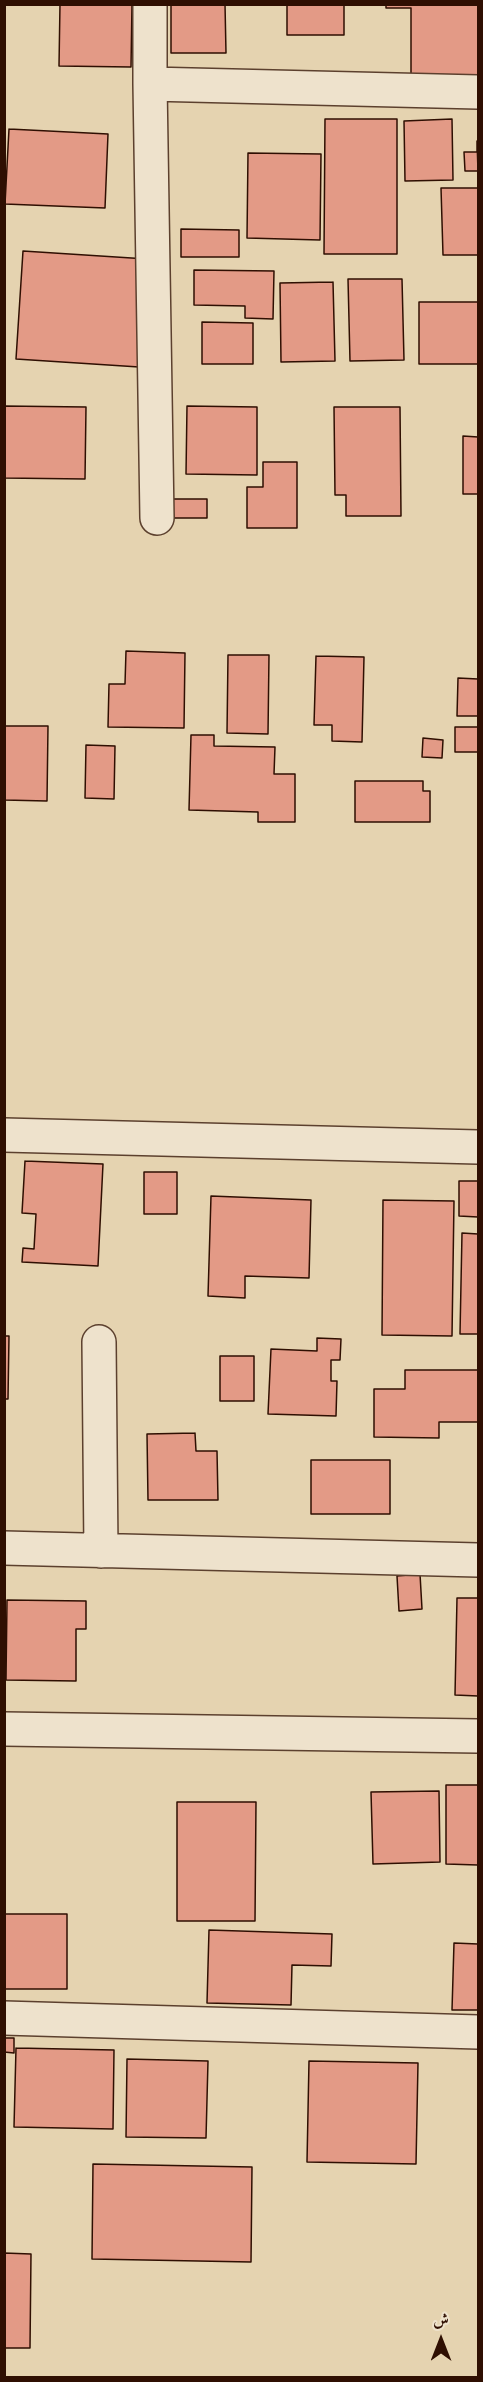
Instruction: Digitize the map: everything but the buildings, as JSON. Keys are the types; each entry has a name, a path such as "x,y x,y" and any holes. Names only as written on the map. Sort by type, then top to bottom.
{"street":[{"path":"150,4 157,518"},
{"path":"150,84 478,92"},
{"path":"4,1135 478,1147"},
{"path":"99,1342 101,1551"},
{"path":"4,1548 478,1560"},
{"path":"4,1729 478,1736"},
{"path":"4,2018 478,2032"}]}
